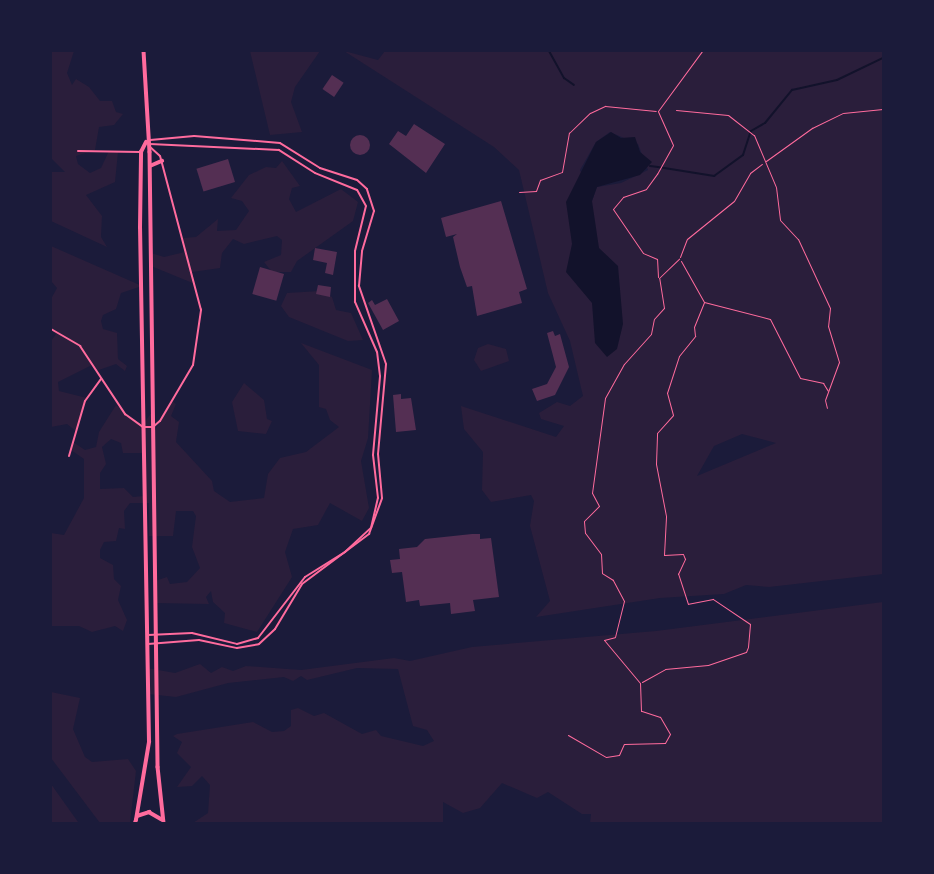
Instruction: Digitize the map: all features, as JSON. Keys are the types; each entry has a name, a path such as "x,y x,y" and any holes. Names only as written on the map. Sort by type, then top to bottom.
{"main road":[{"path":"144,51 146,142 150,166 156,643 163,822"},
{"path":"136,821 149,751 141,152 146,142"},
{"path":"150,166 162,161"},
{"path":"136,821 149,812 163,822"}],"street":[{"path":"146,142 155,136 280,142 320,168 357,180 367,190 373,211 359,286 386,364 378,454 382,498 376,524 346,555 302,584 275,629 260,645 237,648 199,640 148,644"},
{"path":"51,329 79,346 125,414 143,426 153,427 193,365 201,325 197,285 162,161 146,142"},
{"path":"146,142 279,150 314,173 351,185 366,206 355,251 355,302 380,366 373,455 377,512 370,528 345,552 304,577 258,638 237,644 198,634 147,635"},
{"path":"78,151 141,152"},
{"path":"69,457 85,401 102,379"},
{"path":"198,634 199,640"}],"path":[{"path":"658,111 702,51"},
{"path":"519,192 536,191 540,180 562,172 569,133 590,113 605,106 658,111"},
{"path":"659,278 679,259 687,239 734,201 750,173 781,147 843,113 883,109"},
{"path":"676,110 728,114 741,121 754,135 776,187 780,220 798,239 830,308 828,327 839,362 828,393 827,408"},
{"path":"568,735 602,757 619,755 624,744 665,743 667,727 660,717 640,711 640,683 604,640 615,637 624,601 613,580 602,573 601,554 585,533 584,521 599,506 592,493 605,398 624,364 645,345 654,319 664,308 657,259 643,253 613,209 623,197 652,184 673,145 658,111"},
{"path":"640,683 665,669 708,665 746,652 748,647 750,624 713,599 688,604 678,574 685,559 683,554 664,555 666,516 656,464 657,433 673,415 667,393 684,345 695,336 694,327 704,302 690,269 679,259"},
{"path":"704,302 770,319 800,378 822,383 828,393"}],"shaded area":[{"path":"51,51 74,51 67,73 72,85 76,79 89,87 100,101 112,101 116,112 123,114 114,125 99,127 95,150 76,156 78,164 90,173 101,168 109,151 118,152 115,182 86,195 102,216 101,237 107,247 51,221 51,172 65,172 51,158"},
{"path":"250,51 320,51 295,87 291,102 302,132 270,135"},
{"path":"344,51 378,60 385,51 883,51 883,574 769,587 746,585 724,594 660,598 536,617 550,601 530,526 534,501 531,495 491,502 482,490 483,452 464,429 461,406 556,437 564,426 541,419 539,413 557,402 570,406 583,396 570,341 548,293 519,170 494,147","holes":["610,132 638,144 648,170 621,183 597,187 592,201 580,170 596,142","742,434 776,443 697,476 714,446"]},
{"path":"611,132 621,138 635,137 640,152 652,162 640,175 597,187 592,201 599,248 618,266 623,324 617,349 607,357 595,343 592,303 566,272 572,244 566,202 596,142"},
{"path":"282,161 300,186 292,188 289,199 296,212 341,189 358,202 353,221 297,261 291,272 272,272 264,262 281,255 282,240 277,236 244,244 233,239 222,253 220,268 192,272 195,284 151,266 151,253 164,257 185,252 183,238 196,237 218,219 217,231 236,230 249,211 242,201 231,198 249,175 266,167 276,168"},
{"path":"51,246 142,286 121,293 116,309 103,315 101,321 103,329 117,333 118,359 127,366 125,371 116,364 96,371 92,365 58,382 59,391 87,398 76,431 67,424 51,427 51,341 56,334 51,330 51,299 57,288 51,281"},
{"path":"320,291 332,297 336,310 351,313 363,340 348,341 289,317 281,306 287,293"},
{"path":"301,343 372,370 368,438 361,461 369,508 362,521 330,503 318,525 293,529 285,552 292,577 257,632 224,623 225,613 213,602 211,591 206,597 209,604 155,603 155,581 167,577 170,584 187,582 200,568 192,547 196,516 193,511 176,511 173,536 149,536 149,503 130,503 124,511 125,529 119,528 116,541 104,542 100,550 100,558 113,565 114,579 121,586 118,600 127,620 123,631 115,626 92,632 79,626 51,626 51,533 64,535 84,498 84,459 71,450 73,442 85,450 96,447 99,432 116,405 141,427 152,412 154,432 172,401 176,404 171,416 179,422 176,442 212,481 214,491 230,502 264,498 268,474 280,458 306,452 339,427 330,420 326,409 319,407 319,365","holes":["111,439 121,443 123,453 143,453 144,496 133,497 124,488 100,489 100,473 106,464 102,447"]},
{"path":"488,344 506,349 509,361 481,371 474,360 478,348"},
{"path":"244,383 264,400 267,419 272,421 266,434 238,431 232,402"},
{"path":"883,602 883,823 590,823 591,814 582,814 548,792 537,798 502,783 480,808 463,813 443,802 443,823 193,823 208,813 210,785 202,776 192,786 177,787 191,767 177,753 182,742 173,736 177,734 253,722 272,732 284,731 291,726 291,710 298,708 314,716 324,713 362,734 376,730 381,736 423,746 434,741 427,730 413,726 398,669 357,668 307,680 301,676 293,681 284,677 228,683 176,697 148,694 147,668 175,673 200,664 211,673 222,667 233,671 246,666 301,670 394,658 410,661 472,647 656,631"},
{"path":"51,692 80,698 73,729 85,757 92,762 128,759 136,771 130,823 100,823 51,758"},
{"path":"51,784 78,822 79,823 51,823"}],"building":[{"path":"332,75 344,83 334,97 322,89"},
{"path":"414,124 445,144 426,173 389,144 398,131 406,136"},
{"path":"356,135 364,135 370,145 364,155 356,155 350,149 350,141"},
{"path":"228,159 235,182 203,192 196,169"},
{"path":"501,201 527,289 519,292 522,303 477,316 472,286 467,287 460,267 453,237 457,234 446,237 441,218"},
{"path":"315,248 337,252 333,275 325,273 327,263 313,260"},
{"path":"260,267 284,274 276,301 252,294"},
{"path":"318,285 331,287 330,297 316,294"},
{"path":"387,299 399,321 383,330 368,303 372,300 375,305"},
{"path":"553,331 555,336 560,334 569,367 555,395 537,401 532,389 547,384 556,367 547,333"},
{"path":"401,394 401,399 411,398 416,430 396,432 393,395"},
{"path":"480,534 480,539 491,538 499,597 473,600 475,611 451,614 450,603 420,606 419,600 406,602 402,572 392,573 390,560 400,559 399,549 417,547 425,539"}],"waterway":[{"path":"549,51 564,78 574,85"},
{"path":"751,131 765,123 792,90 837,80 883,58"},
{"path":"658,167 714,176 743,155 751,131"},
{"path":"650,166 658,167"}]}
